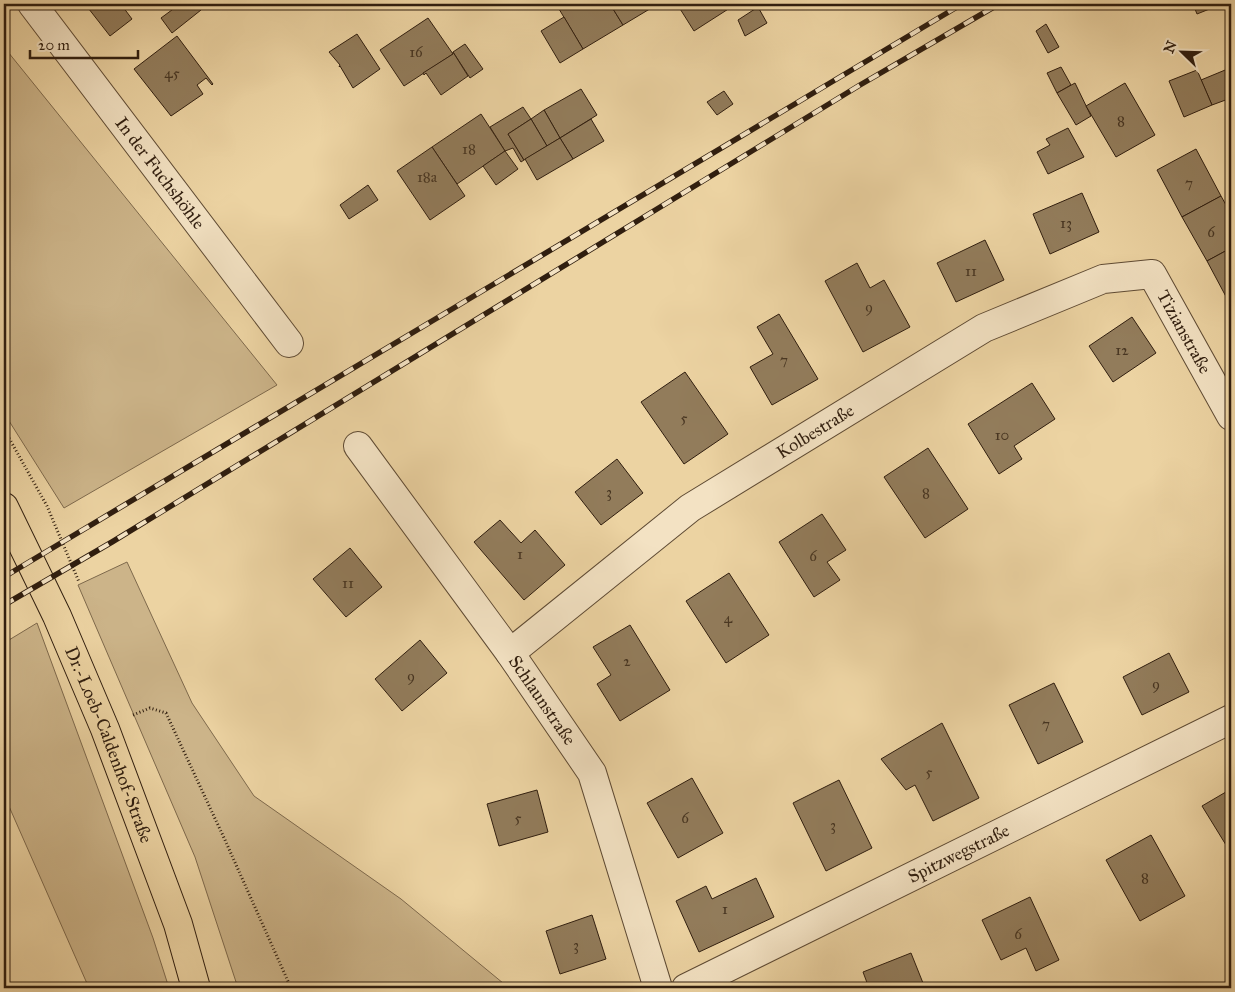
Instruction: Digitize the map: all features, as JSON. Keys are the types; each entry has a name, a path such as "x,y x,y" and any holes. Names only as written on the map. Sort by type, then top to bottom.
{"main road":[{"name":"Dr.-Loeb-Caldenhof-Straße","path":"4,507 57,616 104,729 178,924 196,988"}],"street":[{"name":"In der Fuchshöhle","path":"32,4 289,344"},
{"name":"Tizianstraße","path":"1152,274 1231,416"},
{"name":"Kolbestraße","path":"510,653 690,508 984,328 1103,280 1152,274"},
{"name":"Schlaunstraße","path":"358,446 510,653 592,773 658,988"},
{"name":"Spitzwegstraße","path":"686,988 1231,719"}],"path":[{"path":"132,715 150,708 166,713 291,988"}],"shaded area":[{"path":"4,47 277,385 64,508 4,413"},
{"path":"127,562 192,703 254,796 401,899 509,988 238,988 195,857 78,585"},
{"path":"37,623 153,938 169,988 89,988 4,795 4,643"}],"building":[{"path":"85,4 127,4 123,7 132,19 110,36"},
{"path":"180,4 196,4 201,10 172,33 161,18"},
{"path":"556,4 610,4 623,25 583,49"},
{"path":"610,4 658,4 623,25"},
{"path":"677,4 736,4 694,31"},
{"path":"1193,4 1222,4 1197,14"},
{"path":"758,7 767,23 745,36 738,20"},
{"path":"564,17 583,49 560,63 541,31"},
{"path":"428,18 453,54 404,86 380,50"},
{"path":"1046,24 1059,47 1048,53 1036,31"},
{"path":"357,34 380,69 353,88 339,67 340,65 329,52"},
{"path":"177,36 213,84 206,78 197,85 203,94 171,116 134,69"},
{"path":"465,44 483,69 470,78 453,52"},
{"path":"453,52 468,76 441,95 426,73 424,75 423,73 453,54"},
{"path":"1061,67 1071,85 1057,93 1047,73"},
{"path":"1230,68 1231,98 1212,105 1201,80"},
{"path":"1197,70 1212,105 1184,117 1169,81"},
{"path":"1075,83 1091,116 1076,125 1057,93"},
{"path":"1125,83 1155,135 1116,157 1086,106"},
{"path":"581,89 597,115 560,138 544,110"},
{"path":"724,91 733,104 717,115 707,102"},
{"path":"523,107 531,119 508,134 524,160 521,162 513,148 505,151 490,127"},
{"path":"544,110 560,138 547,146 531,119"},
{"path":"481,114 505,151 457,184 432,147"},
{"path":"531,119 547,146 524,160 508,134"},
{"path":"591,119 604,141 573,159 560,138"},
{"path":"1068,128 1084,157 1048,174 1037,152 1050,145 1046,139"},
{"path":"560,138 573,159 537,180 525,159"},
{"path":"432,147 465,196 430,220 397,171"},
{"path":"1196,149 1221,196 1182,217 1157,170"},
{"path":"505,151 518,169 496,185 483,166"},
{"path":"368,185 378,200 349,219 340,205"},
{"path":"1082,193 1099,232 1050,254 1033,214"},
{"path":"1221,196 1231,214 1231,248 1207,261 1182,217"},
{"path":"985,240 1004,280 956,302 937,263"},
{"path":"1231,248 1231,306 1207,261"},
{"path":"857,263 870,288 884,280 910,327 863,352 825,281"},
{"path":"779,314 818,379 772,405 750,367 773,354 757,327"},
{"path":"1132,317 1156,353 1113,382 1089,346"},
{"path":"685,372 728,434 684,464 641,402"},
{"path":"1032,383 1055,419 1014,446 1022,459 999,474 968,424"},
{"path":"928,448 968,509 925,538 884,477"},
{"path":"617,459 643,493 601,525 575,492"},
{"path":"822,514 846,550 827,562 840,580 814,597 779,542"},
{"path":"500,520 521,543 535,530 565,565 524,600 474,542"},
{"path":"350,548 382,587 346,617 313,579"},
{"path":"729,573 769,635 726,663 686,601"},
{"path":"630,625 670,690 620,721 597,684 611,675 593,647"},
{"path":"420,640 447,673 402,711 375,679"},
{"path":"1169,653 1189,692 1142,715 1123,677"},
{"path":"1054,683 1083,742 1038,764 1009,705"},
{"path":"942,723 979,798 933,821 915,785 906,790 881,759"},
{"path":"692,778 723,833 678,858 647,803"},
{"path":"839,780 872,848 826,871 793,803"},
{"path":"1231,789 1231,842 1226,845 1202,806"},
{"path":"537,790 548,832 499,846 487,804"},
{"path":"1151,835 1185,896 1140,921 1106,860"},
{"path":"756,878 774,917 699,952 676,901 706,886 712,899"},
{"path":"1030,897 1059,960 1036,971 1026,948 1001,960 982,920"},
{"path":"592,915 606,959 560,974 546,931"},
{"path":"911,953 925,988 869,988 863,972"}],"railway":[{"path":"4,577 962,4"},
{"path":"4,605 112,542 860,85 999,4"}]}
